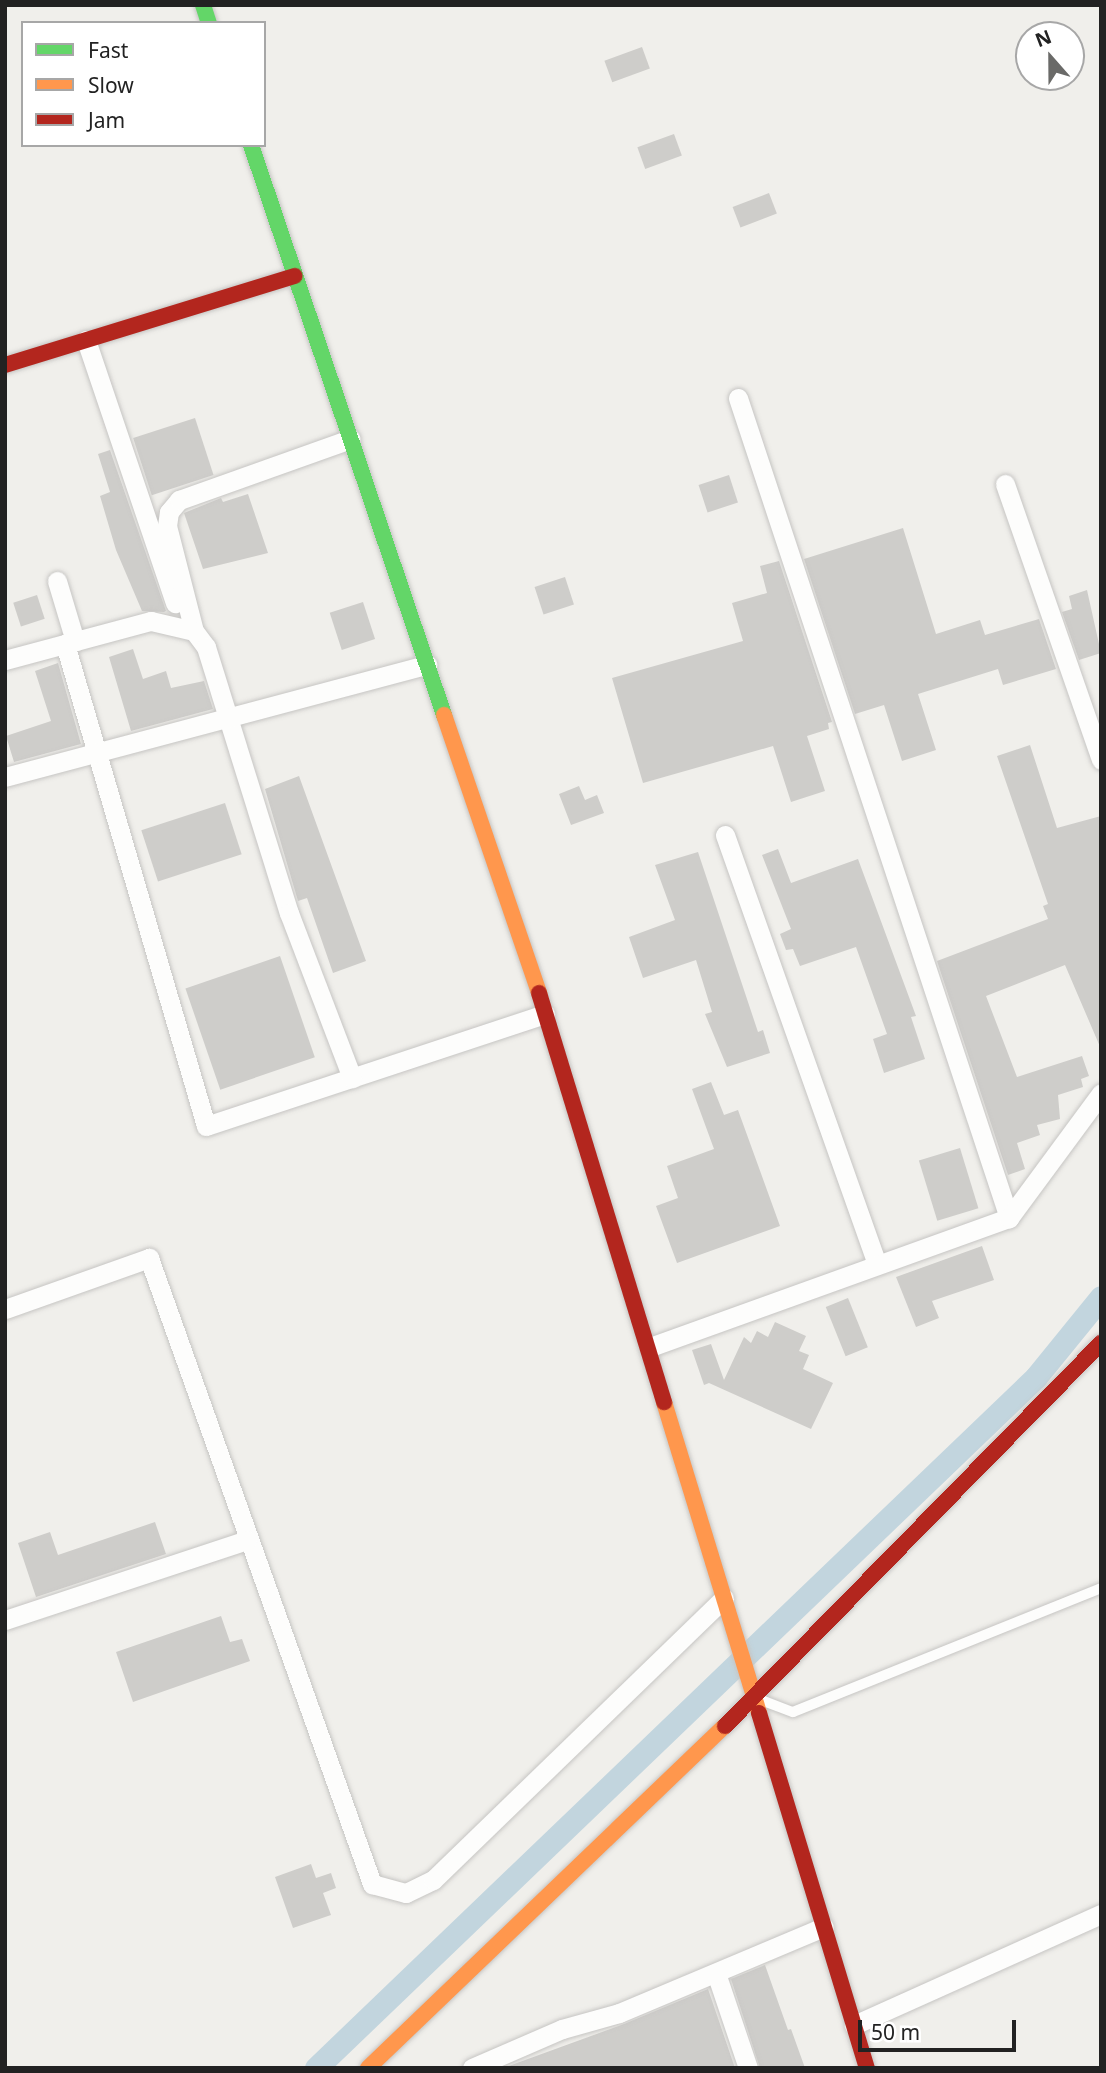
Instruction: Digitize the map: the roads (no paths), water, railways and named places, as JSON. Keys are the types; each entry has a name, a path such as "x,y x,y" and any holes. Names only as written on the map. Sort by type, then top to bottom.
{"street":[{"path":"252,147 545,1014 650,1347 867,2068"},
{"path":"5,365 295,276"},
{"path":"86,340 189,629 206,647 289,913 352,1078"},
{"path":"738,398 1009,1218"},
{"path":"189,629 167,526 169,512 178,500 350,439"},
{"path":"1005,484 1094,721 1101,760"},
{"path":"57,581 97,753 206,1126 545,1014"},
{"path":"5,660 150,621 189,629"},
{"path":"5,778 427,665"},
{"path":"725,835 877,1264"},
{"path":"650,1347 1009,1218 1101,1093"},
{"path":"5,1309 149,1258 247,1540 372,1884 406,1894 433,1880 724,1598"},
{"path":"369,2068 753,1693 1101,1343"},
{"path":"5,1620 247,1540"},
{"path":"854,2025 1101,1914"},
{"path":"472,2068 562,2029 619,2013 824,1927"},
{"path":"716,1973 748,2068"}],"lane":[{"path":"753,1693 793,1712 1101,1588"}],"waterway":[{"path":"316,2068 1036,1377 1101,1297"}]}
